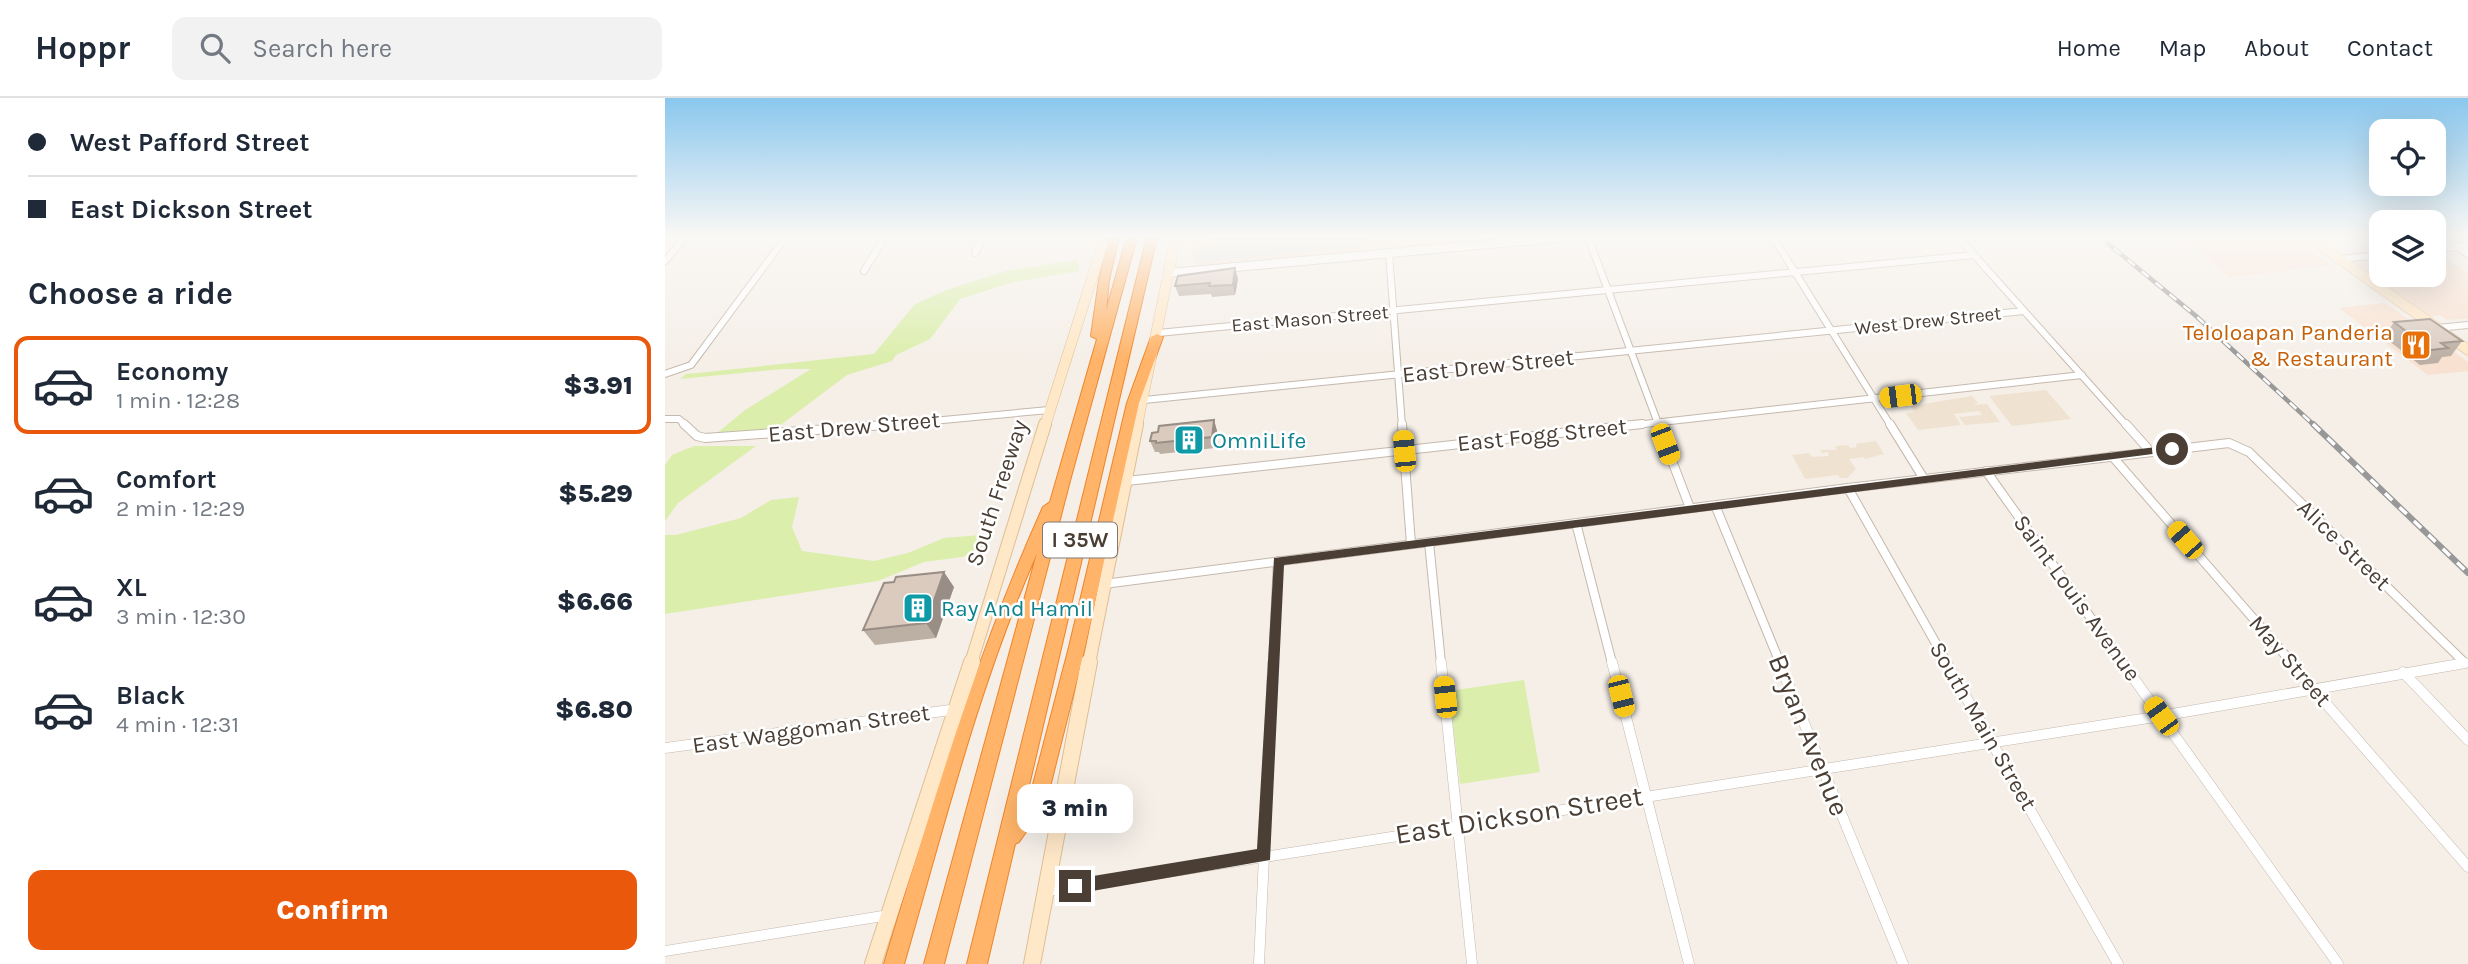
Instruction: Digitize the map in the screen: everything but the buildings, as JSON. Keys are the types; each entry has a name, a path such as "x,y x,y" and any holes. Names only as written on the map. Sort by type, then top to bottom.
{"highway":[{"path":"1091,380 1105,277"},
{"name":"I 35W","path":"934,964 1064,477 1120,277"},
{"name":"I 35W","path":"977,964 1141,277"},
{"path":"1007,842 1037,803 1077,647 1133,403 1158,335"},
{"path":"894,964 994,646 1024,561 1064,477"}],"main road":[{"name":"South Freeway","path":"873,964 958,709 1092,277"},
{"path":"1032,964 1048,891 1104,583 1168,277"},
{"path":"2365,277 2468,350"}],"street":[{"path":"665,374 691,365 756,277"},
{"path":"1390,277 1411,544"},
{"path":"1602,277 1690,508"},
{"name":"East Mason Street","path":"1158,335 1749,277"},
{"path":"1798,277 1924,479"},
{"path":"1994,277 2150,451"},
{"name":"West Drew Street","path":"1832,332 2024,311"},
{"path":"2437,328 2468,325"},
{"name":"East Drew Street","path":"1144,400 1832,332"},
{"name":"East Fogg Street","path":"1127,481 2082,375"},
{"name":"East Drew Street","path":"665,419 679,419 697,436 705,438 799,433 1049,410"},
{"name":"Alice Street","path":"2150,451 2229,443 2249,452 2466,663"},
{"path":"1104,583 2150,451"},
{"name":"May Street","path":"2112,456 2468,867"},
{"name":"Saint Louis Avenue","path":"1986,471 2338,964"},
{"name":"South Main Street","path":"1848,488 2117,964"},
{"name":"Bryan Avenue","path":"1715,505 1903,964"},
{"path":"1576,523 1689,964"},
{"path":"1429,542 1472,964"},
{"path":"1259,964 1278,561"},
{"name":"East Dickson Street","path":"1048,891 1991,740 2161,716 2313,687 2466,663"},
{"path":"2403,672 2468,740"},
{"name":"East Waggoman Street","path":"665,748 958,709"},
{"path":"665,951 889,915"}],"shaded area":[{"path":"2446,277 2468,277 2468,318 2447,320 2439,315 2430,316 2390,287 2446,287"},
{"path":"2385,303 2468,362 2468,371 2428,375 2339,308"},
{"path":"2046,390 2071,419 2012,426 1989,396"},
{"path":"1972,396 1978,403 1973,405 1987,404 2000,422 1965,425 1959,417 1982,415 1979,411 1954,414 1961,425 1918,430 1906,413 1914,412 1911,407"},
{"path":"1876,441 1884,454 1865,459 1849,459 1856,469 1847,478 1840,478 1838,475 1805,479 1792,455 1809,453 1812,457 1829,456 1828,452 1822,453 1820,450 1837,450 1835,446 1857,447 1856,444"}],"green space":[{"path":"985,277 1041,277 1013,282 960,299 930,339 896,355 892,361 847,375 774,430 716,434 745,410 811,369 783,369 680,379 686,374 874,354 914,305 944,291"},
{"path":"694,446 756,446 678,503 665,521 665,465 672,455"},
{"path":"799,497 792,527 802,551 874,561 908,553 944,538 981,535 985,542 979,551 962,557 924,562 878,581 665,614 665,535 676,535 741,518 771,500"},
{"path":"1524,680 1540,772 1460,784 1449,691"}],"railway":[{"path":"2149,277 2196,316 2315,426"},
{"path":"2313,424 2468,573"}],"place":[{"name":"Teloloapan Panderia & Restaurant","path":"2416,345"},
{"name":"OmniLife","path":"1189,440"},
{"name":"Ray And Hamil","path":"918,608"}],"route":[{"path":"1075,886 1264,855 1278,561 2172,449"}]}
